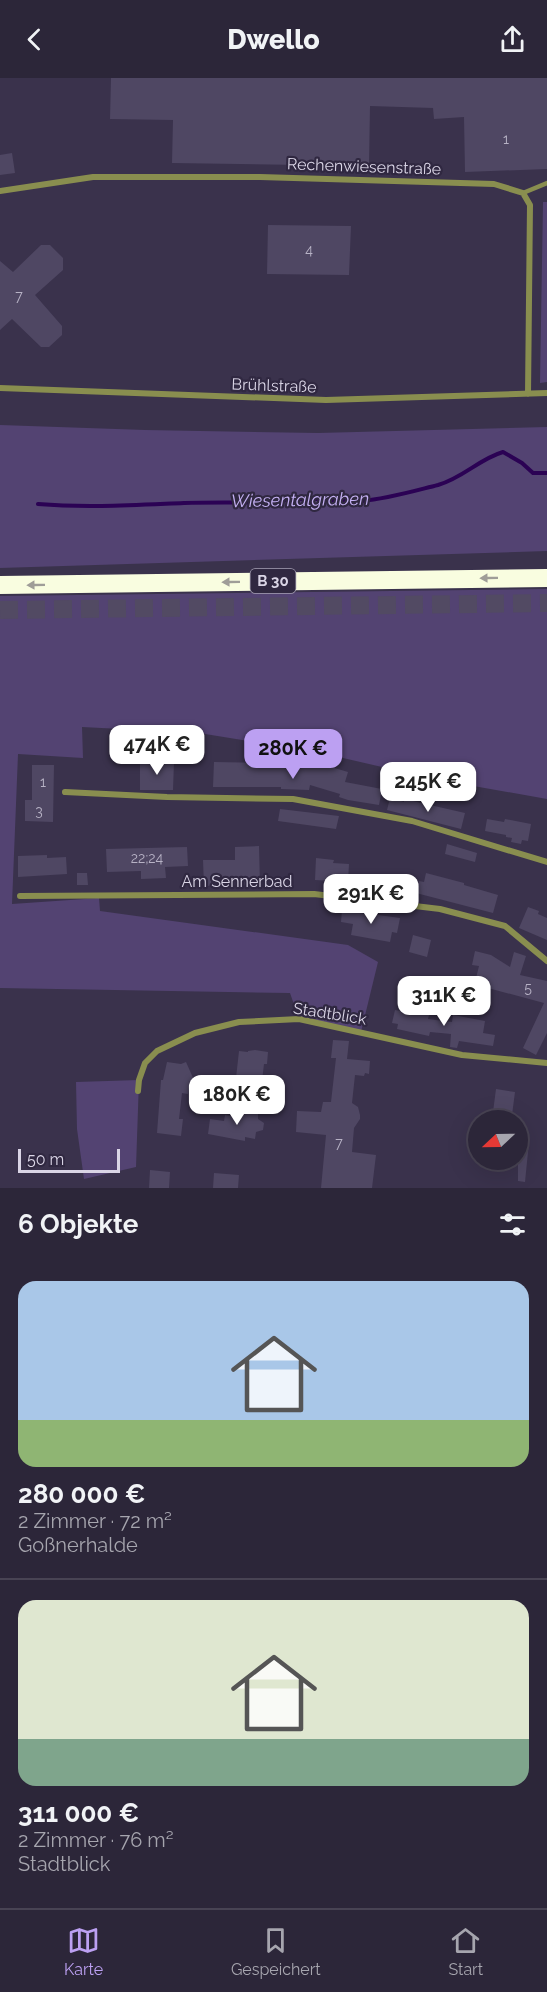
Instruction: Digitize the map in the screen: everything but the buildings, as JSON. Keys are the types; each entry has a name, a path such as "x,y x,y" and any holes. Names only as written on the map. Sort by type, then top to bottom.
{"highway":[{"name":"B 30","path":"0,585 547,578"}],"street":[{"name":"Rechenwiesenstraße","path":"0,191 93,177 260,177 494,184 524,193"},
{"path":"524,193 530,205 528,394"},
{"name":"Brühlstraße","path":"0,388 326,400 547,393"},
{"path":"65,792 167,797 293,799 412,821 547,862"},
{"name":"Am Sennerbad","path":"20,896 314,894 440,909 505,926 547,961"},
{"name":"Stadtblick","path":"138,1091 145,1063 157,1051 195,1033 239,1022 299,1018 462,1055 547,1063"}],"lane":[{"path":"524,193 547,183"}],"shaded area":[{"path":"543,202 547,202 547,382 540,383"},
{"path":"0,425 318,433 547,427 547,551 0,568"},
{"path":"547,589 547,799 434,779 317,752 199,733 82,727 83,758 18,754 12,904 99,898 100,911 348,945 378,962 361,1032 299,1019 290,993 0,988 0,596"},
{"path":"139,1080 136,1167 84,1179 77,1129 76,1082"}],"waterway":[{"name":"Wiesentalgraben","path":"38,504 111,506 266,502 298,499 371,500 447,482 486,459 503,452 522,463 533,473 547,473"}],"tunnel":[{"path":"0,610 547,603"}]}
